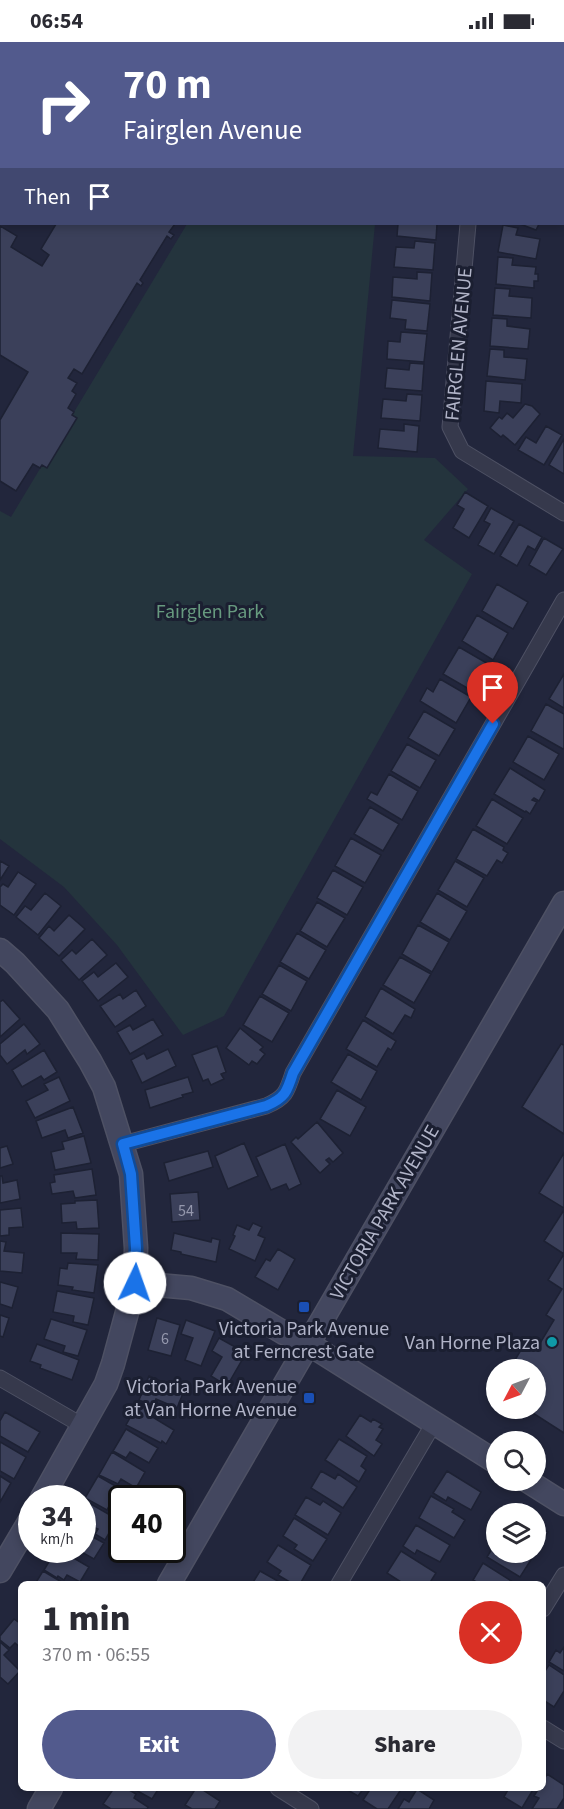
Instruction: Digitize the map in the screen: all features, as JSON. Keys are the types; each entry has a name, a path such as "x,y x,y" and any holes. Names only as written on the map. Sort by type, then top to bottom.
{"street":[{"name":"FAIRGLEN AVENUE","path":"468,225 450,427 454,439 462,451 564,513"},
{"path":"123,1144 266,1106 279,1100 287,1091 293,1073 564,600"},
{"name":"VICTORIA PARK AVENUE","path":"171,1581 564,903"},
{"path":"0,950 44,993 78,1041 104,1087 131,1174 136,1248 135,1283 114,1364 106,1384 49,1485"},
{"path":"135,1283 191,1288 227,1299 284,1334 307,1343 486,1456"},
{"path":"0,1378 83,1426"},
{"path":"341,1581 434,1423"},
{"path":"543,1491 564,1504"},
{"path":"0,1571 18,1541"},
{"path":"546,1604 564,1575"},
{"path":"546,1730 564,1741"},
{"path":"39,1809 49,1791"},
{"path":"283,1791 311,1809"}],"green space":[{"name":"Fairglen Park","path":"186,225 375,225 353,456 435,458 468,489 424,540 472,574 224,1016 183,1035 117,945 64,887 0,839 0,511 11,517"}],"building":[{"path":"55,225 174,225 169,232 174,235 171,239 167,236 140,280 143,283 141,286 137,283 82,374 74,369 68,378 77,383 72,391 76,394 68,408 77,418 47,468 42,465 40,468 33,464 16,491 0,481 0,420 28,372 0,355 0,226 17,236 11,247 42,266 49,255 41,249"},
{"path":"398,225 437,225 436,240 397,236"},
{"path":"503,225 518,228 516,235 540,239 536,259 498,252"},
{"path":"523,225 538,225 536,230"},
{"path":"415,241 435,243 433,270 394,267 396,247 414,248"},
{"path":"498,257 513,258 512,265 536,267 535,274 538,274 538,281 534,281 534,288 496,284"},
{"path":"417,272 432,273 430,301 392,297 393,277 417,279"},
{"path":"495,288 510,289 509,296 532,298 531,318 493,315"},
{"path":"392,300 430,304 427,331 405,329 406,320 390,318"},
{"path":"492,318 507,319 507,326 530,329 528,349 490,346"},
{"path":"401,332 427,334 424,362 387,359 388,341 400,342"},
{"path":"490,349 504,350 504,357 527,359 525,380 487,376"},
{"path":"410,363 424,364 422,391 385,388 387,368 409,370"},
{"path":"486,381 522,384 521,403 500,401 499,413 484,411"},
{"path":"407,394 422,395 420,421 381,418 383,399 406,401"},
{"path":"525,404 532,406 540,414 515,445 490,428 499,417 502,419 507,413 513,418"},
{"path":"404,424 419,426 417,452 378,448 380,429 404,431"},
{"path":"546,426 562,435 544,465 518,450 526,437 536,443"},
{"path":"564,439 564,474 549,465"},
{"path":"465,492 488,506 469,538 453,528 464,509 457,505"},
{"path":"491,508 514,521 494,554 478,545 490,524 484,521"},
{"path":"519,524 542,537 535,550 528,546 517,566 500,556"},
{"path":"544,538 563,549 546,575 529,565"},
{"path":"497,584 528,602 513,629 482,611"},
{"path":"477,615 508,633 493,660 462,641"},
{"path":"459,647 490,665 474,692 443,674"},
{"path":"564,674 564,708 549,699"},
{"path":"440,679 471,697 456,723 420,701 427,688 433,692"},
{"path":"546,704 564,714 563,749 531,731"},
{"path":"424,711 455,729 439,756 408,738"},
{"path":"528,736 559,754 544,780 513,762"},
{"path":"407,744 436,760 420,788 391,771"},
{"path":"510,768 545,790 539,801 534,798 532,800 537,802 530,814 494,794"},
{"path":"389,774 418,791 402,820 367,799 371,792 377,795"},
{"path":"492,799 523,818 507,844 476,826"},
{"path":"370,807 399,824 383,851 354,834"},
{"path":"473,829 504,847 503,850 508,853 502,863 497,860 487,876 456,859"},
{"path":"351,838 381,855 365,883 335,866"},
{"path":"0,861 9,866 0,880"},
{"path":"455,861 484,878 467,907 438,890"},
{"path":"333,870 363,887 347,915 317,898"},
{"path":"18,872 36,884 14,915 0,905 0,887 3,884 8,887"},
{"path":"45,893 61,906 38,935 16,917 25,906 31,910"},
{"path":"437,893 467,911 450,940 420,922"},
{"path":"317,902 345,918 327,947 300,931"},
{"path":"69,915 85,929 59,956 39,938 49,926 54,931"},
{"path":"418,925 449,942 432,972 402,954"},
{"path":"297,933 326,950 309,979 280,962"},
{"path":"92,939 107,955 79,980 61,960 72,950 76,954"},
{"path":"400,957 431,974 414,1003 383,985"},
{"path":"116,963 128,977 98,1001 82,981 94,972 98,977"},
{"path":"279,965 307,981 291,1011 262,994"},
{"path":"381,988 415,1009 411,1018 405,1015 393,1034 365,1017"},
{"path":"136,990 146,1006 115,1027 100,1006 120,994 123,999"},
{"path":"260,996 289,1013 272,1042 243,1025"},
{"path":"3,1000 20,1019 0,1037 0,1002"},
{"path":"153,1019 163,1035 130,1054 117,1032 130,1025 133,1030"},
{"path":"363,1020 396,1041 391,1050 388,1048 377,1067 346,1049"},
{"path":"24,1024 40,1044 27,1054 25,1050 7,1064 0,1055 0,1044"},
{"path":"240,1028 263,1047 260,1050 265,1054 257,1064 252,1061 249,1065 226,1048"},
{"path":"561,1044 564,1045 564,1134 522,1107"},
{"path":"217,1046 226,1072 221,1074 224,1079 211,1085 208,1079 203,1081 192,1055"},
{"path":"168,1049 176,1066 142,1083 131,1060 144,1053 147,1059"},
{"path":"44,1050 57,1072 44,1080 41,1076 22,1087 12,1070"},
{"path":"348,1054 377,1071 361,1100 331,1082"},
{"path":"59,1077 70,1101 35,1118 26,1101 48,1090 44,1084"},
{"path":"188,1077 193,1092 150,1108 145,1090"},
{"path":"337,1090 366,1107 350,1136 320,1119"},
{"path":"73,1107 83,1133 68,1138 65,1130 42,1138 36,1121"},
{"path":"317,1122 343,1153 333,1162 329,1158 326,1160 330,1164 320,1173 291,1142 296,1137 298,1139"},
{"path":"84,1136 91,1163 55,1170 51,1152 64,1149 62,1142"},
{"path":"244,1143 258,1176 228,1189 215,1156"},
{"path":"285,1144 301,1184 289,1190 286,1184 271,1190 256,1157"},
{"path":"7,1146 13,1164 0,1168 0,1148"},
{"path":"208,1151 213,1167 169,1181 164,1163"},
{"path":"564,1153 564,1208 539,1193"},
{"path":"92,1169 96,1195 75,1198 73,1191 52,1194 50,1183 55,1182 54,1175"},
{"path":"0,1176 2,1176 3,1183 17,1180 20,1199 0,1203"},
{"path":"198,1192 200,1220 172,1222 170,1194"},
{"path":"97,1200 99,1228 77,1229 76,1222 62,1223 61,1204"},
{"path":"21,1208 23,1227 9,1228 9,1235 0,1236 0,1210"},
{"path":"564,1210 564,1254 544,1241"},
{"path":"253,1223 262,1227 258,1235 265,1238 255,1261 229,1249 237,1225 249,1230"},
{"path":"61,1233 99,1234 98,1260 76,1259 77,1253 61,1253"},
{"path":"174,1233 211,1242 212,1238 220,1240 216,1262 171,1250"},
{"path":"0,1241 6,1242 4,1251 24,1253 22,1273 0,1271"},
{"path":"278,1249 295,1259 278,1290 255,1277 266,1259 270,1261"},
{"name":"Van Horne Plaza","path":"564,1254 564,1433 542,1419 546,1419 546,1359 516,1359 528,1338 539,1345 554,1320 546,1315 562,1289 548,1280"},
{"path":"68,1263 98,1265 94,1293 72,1290 73,1287 58,1285 60,1268 67,1269"},
{"path":"0,1282 18,1287 12,1308 0,1304"},
{"path":"57,1291 94,1298 88,1325 73,1322 74,1316 53,1312"},
{"path":"0,1315 9,1318 3,1337 0,1336"},
{"path":"157,1318 180,1325 171,1356 148,1350"},
{"path":"51,1319 87,1330 78,1356 63,1352 65,1346 44,1339"},
{"path":"186,1320 215,1331 201,1366 185,1360 193,1338 181,1334"},
{"path":"219,1338 246,1353 227,1386 211,1376 222,1357 212,1351"},
{"path":"37,1344 79,1360 72,1380 40,1368 41,1365 30,1361"},
{"path":"149,1376 184,1391 177,1408 156,1399 153,1406 139,1400"},
{"path":"139,1402 152,1409 149,1415 174,1430 166,1444 126,1425"},
{"path":"5,1412 40,1432 28,1452 0,1436 0,1421"},
{"path":"360,1415 371,1422 373,1419 382,1424 379,1427 383,1429 376,1440 382,1444 374,1456 346,1436"},
{"path":"126,1429 158,1448 149,1463 130,1452 126,1458 113,1451"},
{"path":"339,1439 367,1456 361,1466 366,1470 359,1482 325,1460"},
{"path":"0,1442 26,1457 14,1479 0,1471"},
{"path":"112,1452 145,1472 138,1485 131,1485 121,1479 118,1484 99,1475"},
{"path":"321,1471 335,1479 338,1474 357,1487 343,1508 311,1488"},
{"path":"447,1471 481,1492 471,1510 448,1497 446,1501 433,1493"},
{"path":"0,1476 11,1483 0,1502"},
{"path":"98,1476 114,1485 108,1485 107,1510 96,1504 96,1485 93,1485"},
{"path":"431,1496 454,1509 452,1512 465,1520 454,1538 419,1518"},
{"path":"306,1497 320,1505 323,1501 341,1513 328,1535 295,1515"},
{"path":"96,1507 108,1514 108,1535 105,1540 96,1535 98,1529 96,1528"},
{"path":"294,1518 327,1539 313,1561 294,1549 297,1545 283,1536"},
{"path":"416,1525 450,1545 440,1562 417,1550 415,1554 403,1546"},
{"path":"96,1539 104,1543 96,1556"},
{"path":"278,1545 311,1565 302,1581 288,1581 278,1575 281,1571 267,1562"},
{"path":"401,1551 436,1573 431,1581 399,1581 387,1573"},
{"path":"48,1563 82,1563 89,1567 81,1581 67,1575 64,1580 58,1576 57,1578 44,1570"},
{"path":"483,1563 511,1581 475,1581 473,1580"},
{"path":"497,1563 529,1563 520,1577"},
{"path":"43,1571 60,1581 37,1581"},
{"path":"260,1571 278,1581 254,1581"},
{"path":"14,1619 18,1622 18,1646 15,1643 10,1648 0,1640 0,1636"},
{"path":"0,1642 9,1650 4,1655 18,1669 18,1673 8,1684 0,1677"},
{"path":"564,1647 564,1671 549,1662 556,1650 560,1653"},
{"path":"549,1665 564,1675 564,1691 554,1707 546,1702 546,1670"},
{"path":"547,1774 564,1785 564,1798 557,1809 532,1809 539,1798 534,1796 537,1791 546,1791"},
{"path":"112,1791 131,1791 136,1794 134,1798 148,1807 147,1809 111,1809 103,1804"},
{"path":"137,1791 157,1791 152,1799"},
{"path":"194,1791 205,1791 220,1801 215,1809 192,1809 185,1805"},
{"path":"349,1791 362,1791 358,1796"},
{"path":"369,1791 400,1791 388,1809 377,1809 363,1800"},
{"path":"416,1791 420,1791 434,1800 429,1809 398,1809 404,1799 409,1802"},
{"path":"507,1791 532,1791 522,1808 504,1797"}],"place":[{"name":"Victoria Park Avenue at Ferncrest Gate","path":"304,1307"},
{"name":"Van Horne Plaza","path":"552,1342"},
{"name":"Victoria Park Avenue at Van Horne Avenue","path":"309,1398"}],"route":[{"path":"135,1283 136,1248 131,1174 123,1144 266,1106 279,1100 287,1091 293,1073 493,724"}]}
